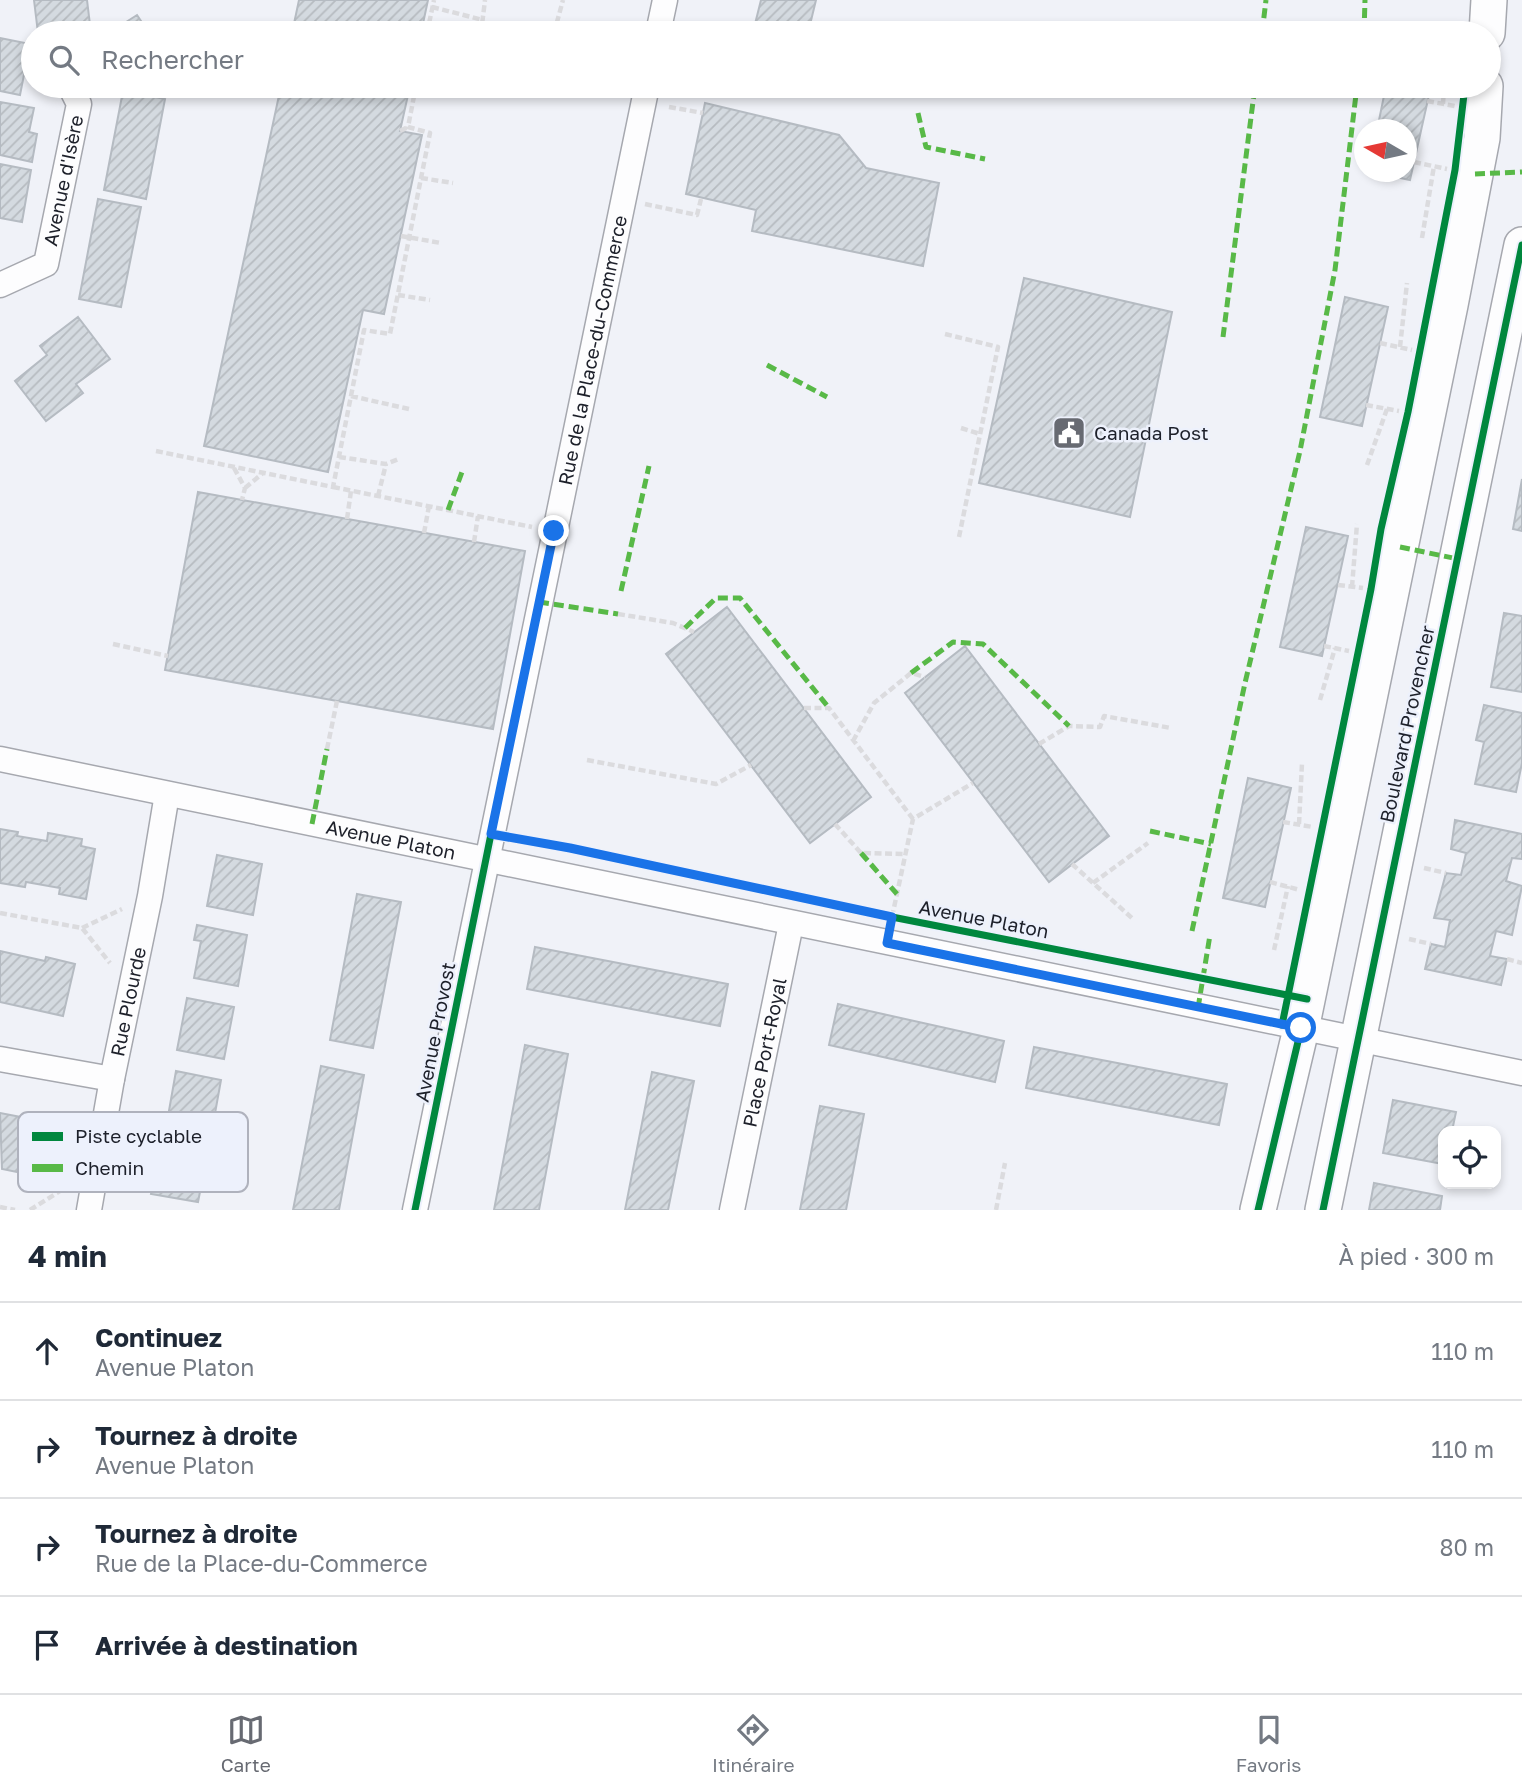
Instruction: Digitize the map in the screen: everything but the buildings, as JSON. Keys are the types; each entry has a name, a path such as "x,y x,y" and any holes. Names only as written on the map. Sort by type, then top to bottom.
{"street":[{"path":"661,21 665,0"},
{"path":"1488,21 1489,0"},
{"name":"Avenue d'Isère","path":"0,285 46,264 79,104 76,98"},
{"name":"Rue de la Place-du-Commerce","path":"486,860 645,98"},
{"path":"1258,1210 1301,1028 1462,246 1482,138 1484,98"},
{"name":"Boulevard Provencher","path":"1323,1210 1522,245"},
{"name":"Avenue Platon","path":"0,759 1522,1073"},
{"name":"Rue Plourde","path":"106,1112 150,895 167,794"},
{"name":"Avenue Provost","path":"415,1210 486,860"},
{"name":"Place Port-Royal","path":"732,1210 791,924"},
{"path":"0,1059 112,1079"},
{"name":"Rue Plourde","path":"89,1210 92,1192"}],"path":[{"path":"429,21 434,0"},
{"path":"432,7 483,20 485,0"},
{"path":"557,21 563,0"},
{"path":"408,127 414,98"},
{"path":"658,98 703,113"},
{"path":"1443,98 1443,104"},
{"path":"333,487 361,330 390,334 430,133 408,127 400,131"},
{"path":"1422,238 1434,166"},
{"path":"421,178 453,183"},
{"path":"624,199 697,215 701,199"},
{"path":"401,236 441,243"},
{"path":"1400,347 1407,283"},
{"path":"398,295 430,300"},
{"path":"945,334 998,346 960,537"},
{"path":"351,396 408,409"},
{"path":"1367,465 1387,409"},
{"path":"961,428 980,434"},
{"path":"156,451 554,531"},
{"path":"340,457 386,464 399,459"},
{"path":"378,496 386,464"},
{"path":"233,467 245,488"},
{"path":"242,500 245,488 263,473"},
{"path":"347,519 351,491"},
{"path":"424,533 429,506"},
{"path":"474,542 478,516"},
{"path":"1352,587 1357,524"},
{"path":"618,614 673,623 694,632"},
{"path":"113,644 168,656"},
{"path":"1320,700 1335,648"},
{"path":"853,741 874,703 911,673 925,677"},
{"path":"327,749 337,701"},
{"path":"804,708 829,709 913,819"},
{"path":"1040,744 1069,726 1100,727 1104,716 1171,728"},
{"path":"587,760 716,784 751,765"},
{"path":"1299,824 1302,763"},
{"path":"887,943 913,819 973,783"},
{"path":"835,824 861,853 906,854"},
{"path":"1093,883 1148,843"},
{"path":"1072,864 1133,919"},
{"path":"1274,950 1288,887"},
{"path":"0,913 82,928 150,895"},
{"path":"82,928 131,989"},
{"path":"1507,959 1522,963"},
{"path":"996,1210 1005,1163"},
{"path":"30,1210 58,1192"},
{"path":"0,1207 15,1210"}],"marked path":[{"path":"1263,21 1266,0"},
{"path":"1364,21 1365,0"},
{"path":"1223,337 1253,98"},
{"path":"1192,931 1245,683 1300,451 1335,270 1356,98"},
{"path":"918,113 926,147 985,159"},
{"path":"1475,174 1522,172"},
{"path":"767,365 827,397"},
{"path":"621,591 649,466"},
{"path":"448,510 462,472"},
{"path":"1400,547 1458,559"},
{"path":"685,628 716,598 740,598 829,708"},
{"path":"539,602 618,614"},
{"path":"911,673 953,642 983,644 1069,726"},
{"path":"312,824 327,749"},
{"path":"1150,831 1211,844"},
{"path":"861,853 897,894"},
{"path":"1198,1008 1210,935"}],"cycle path":[{"path":"1282,1025 1381,529 1408,412 1455,170 1464,98"},
{"path":"1323,1210 1522,245"},
{"path":"415,1210 491,834 1307,999"},
{"path":"1258,1210 1301,1029"}],"place":[{"name":"Canada Post","path":"1069,433"}],"route":[{"path":"554,531 491,834 570,848 892,917 887,943 1301,1028"}]}
